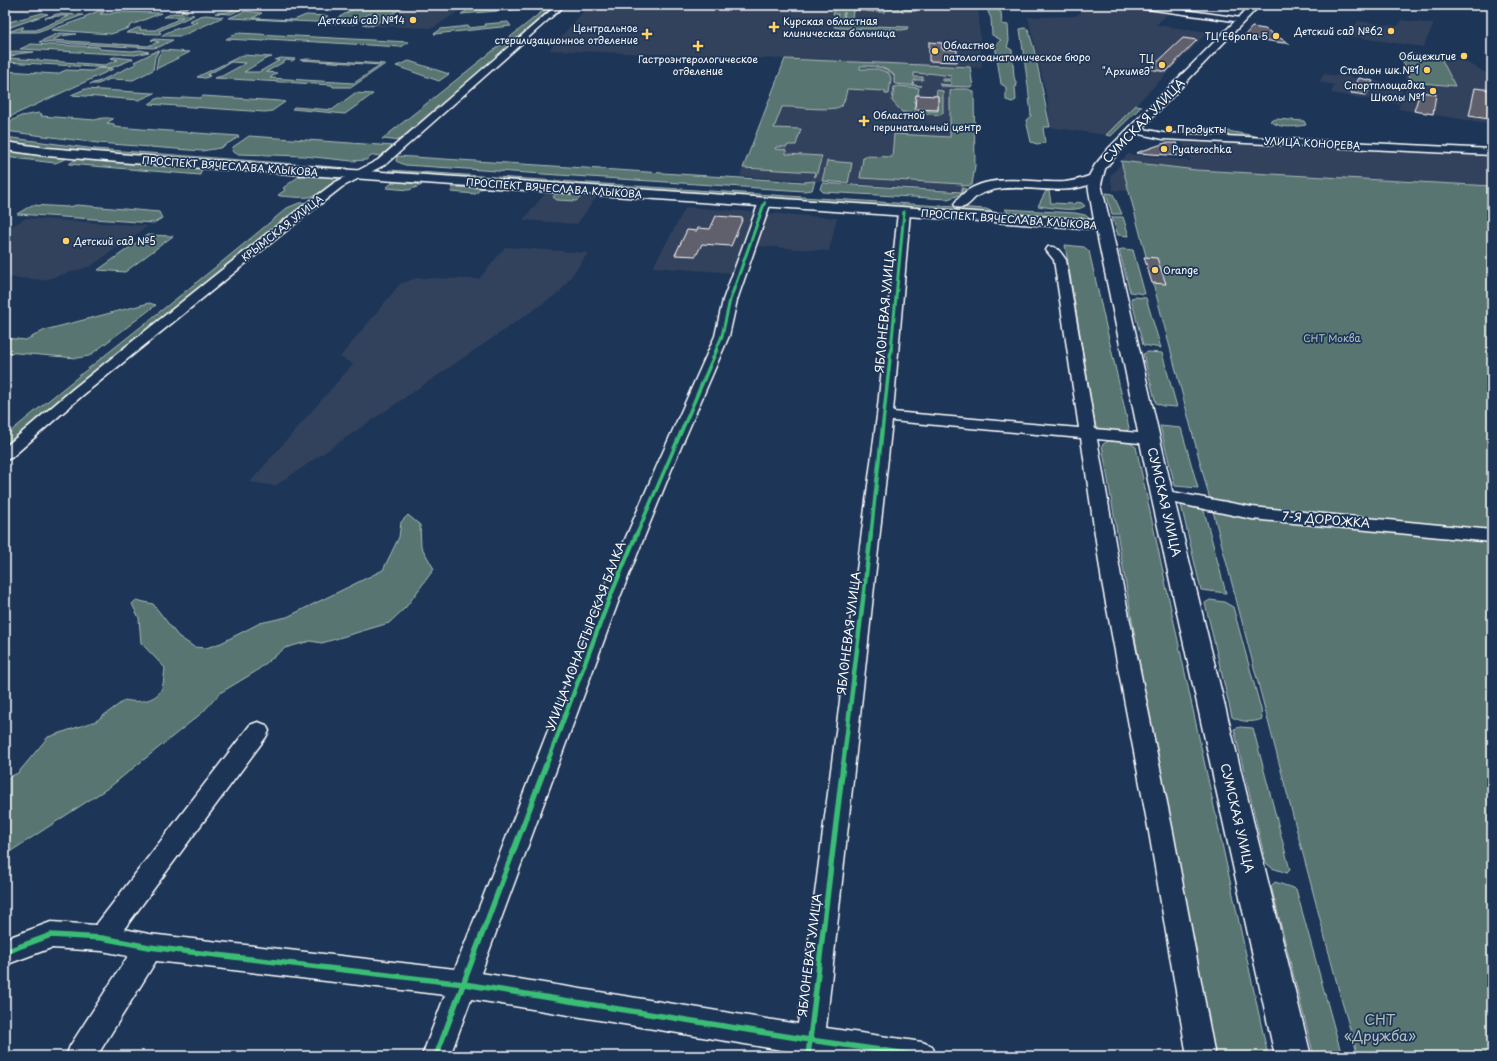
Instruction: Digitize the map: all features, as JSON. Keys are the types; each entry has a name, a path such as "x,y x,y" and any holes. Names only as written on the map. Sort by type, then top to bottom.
{"main road":[{"name":"СУМСКАЯ УЛИЦА","path":"1256,5 1133,130 1101,165 1094,180 1101,219 1162,495 1293,1056"},
{"name":"ПРОСПЕКТ ВЯЧЕСЛАВА КЛЫКОВА","path":"60,141 357,169 388,176 904,212 985,211 1101,219"},
{"name":"ПРОСПЕКТ ВЯЧЕСЛАВА КЛЫКОВА","path":"5,146 47,152 131,159 342,173 353,172 360,168 359,165 357,169"},
{"name":"ПРОСПЕКТ ВЯЧЕСЛАВА КЛЫКОВА","path":"357,169 377,165 961,204 985,211"},
{"path":"388,176 382,175 380,172 388,168 398,167"},
{"path":"961,204 975,192 993,186 1015,184 1068,187 1080,186 1094,180"}],"street":[{"path":"377,165 405,143 561,5"},
{"path":"1133,5 1149,6 1241,20"},
{"name":"УЛИЦА КОНОРЕВА","path":"1133,130 1163,136 1492,152"},
{"name":"КРЫМСКАЯ УЛИЦА","path":"5,454 100,374 357,169"},
{"name":"УЛИЦА МОНАСТЫРСКАЯ БАЛКА","path":"436,1056 610,597 667,461 722,336 730,300 765,202"},
{"name":"ЯБЛОНЕВАЯ УЛИЦА","path":"809,1048 885,416 904,212"},
{"path":"1052,250 1060,260 1112,582 1161,832 1201,1056"},
{"path":"885,416 1150,439"},
{"name":"7-Я ДОРОЖКА","path":"1162,495 1252,513 1492,536"},
{"path":"102,938 258,731"},
{"path":"5,952 51,935 102,938 149,947 464,984 809,1048 922,1056"},
{"path":"80,1056 149,947"}],"shaded area":[{"path":"5,5 58,5 42,11 29,13 5,10"},
{"path":"589,5 978,5 982,68 965,67 971,191 740,176 785,59 549,50"},
{"path":"1089,5 1111,5 1169,13 1156,25 1208,32 1106,135 1050,127 1048,102 1028,17 1076,16"},
{"name":"Детский сад №14","path":"405,6 462,9 433,28 372,26"},
{"name":"Детский сад №62","path":"1401,20 1434,24 1423,47 1348,36 1358,21 1398,26"},
{"path":"1399,51 1464,61 1492,76 1492,124 1398,109 1407,85"},
{"path":"1324,74 1404,85 1398,104 1331,93 1335,85 1319,82"},
{"path":"1187,139 1492,154 1492,186 1196,170 1121,161 1128,154 1191,161 1181,140"},
{"path":"1122,163 1177,194 1113,190 1110,176"},
{"path":"549,189 600,192 577,224 523,220"},
{"path":"686,207 837,218 829,251 746,245 735,273 653,267"},
{"name":"Детский сад №5","path":"26,218 148,226 91,266 44,280 5,277 5,230"},
{"path":"505,247 588,253 560,292 275,486 250,482 353,364 340,357 400,284 417,278 479,279"}],"green space":[{"path":"190,5 243,8 231,14 215,13 228,12 234,9 192,6 181,10 188,11 187,12 175,11"},
{"path":"361,5 405,6 372,26 363,24 378,14 369,14 355,24 325,23 332,21"},
{"path":"510,5 540,5 539,7 534,8 461,14 470,9"},
{"path":"546,5 558,5 450,100 441,105 431,114 429,119 402,141 382,139 544,10"},
{"path":"846,5 856,6 855,11 852,11 851,21 845,17 844,14 846,13 843,13 844,18 850,22 837,21 838,14 833,14 835,8 850,7"},
{"path":"858,5 919,5 916,11 902,11 901,6 894,6 899,9 887,9 888,7 885,7 885,12 876,12 878,7 869,7 869,9 874,10 874,12 856,10"},
{"path":"989,8 996,9 1001,12 1002,24 1008,25 1009,41 1007,47 1012,50 1014,77 1017,86 1015,87 1016,100 1012,102 1006,100 1006,87 1001,84 995,45 1001,40 992,35 991,18 988,12"},
{"path":"98,11 105,11 100,14 117,12 161,13 129,26 129,28 111,34 51,30 85,18 84,17"},
{"path":"245,11 262,13 253,18 294,20 306,15 328,16 319,22 229,18"},
{"path":"42,13 48,14 5,29 5,23"},
{"path":"173,13 194,15 159,31 161,33 159,34 126,33 137,28 141,28 140,30 155,30 183,17 164,17"},
{"path":"57,14 83,15 37,32 8,32 22,27 24,27 21,30 36,30 69,16 45,18"},
{"path":"206,15 223,17 182,36 161,36 170,31 197,22 189,21"},
{"path":"508,22 511,26 434,34 441,29 468,26 469,28 486,26 485,24"},
{"path":"836,23 865,24 870,26 908,27 907,29 902,30 834,27"},
{"path":"1020,29 1028,29 1034,49 1050,127 1043,127 1045,143 1037,144 1031,142 1026,120 1031,116"},
{"path":"59,33 76,34 61,36 52,40 148,46 159,42 151,40 153,39 173,40 159,47 152,48 39,42"},
{"path":"238,33 409,42 401,47 268,39 264,41 226,39"},
{"path":"31,44 99,47 100,49 140,50 149,52 135,55 20,49"},
{"path":"159,50 155,57 153,70 133,80 110,79 98,84 90,84 100,81 136,64 134,62"},
{"path":"162,50 190,52 156,69 158,57"},
{"path":"15,51 34,52 17,54 8,58 105,65 118,60 111,58 114,57 133,59 111,68 5,62 5,55"},
{"path":"243,55 272,57 265,59 244,72 259,72 280,60 275,60 281,58 295,59 292,61 287,60 266,72 277,73 270,78 354,83 381,65 300,60 307,59 385,64 352,87 333,87 332,85 214,78 222,76 246,63 231,62 207,75 210,76 205,78 197,77"},
{"name":"Стадион шк.№1","path":"1400,55 1441,58 1455,86 1412,82"},
{"path":"785,59 970,67 973,87 941,86 939,84 951,85 951,81 942,81 942,79 951,79 951,76 928,73 914,73 914,77 923,77 923,80 914,80 913,85 922,86 895,84 894,75 887,70 874,66 860,66 860,69 878,69 889,73 891,78 889,94 885,94 885,91 847,89 842,105 832,109 782,107 774,128 801,129 796,145 776,147 775,149 786,150 786,154 822,156 816,176 814,177 815,172 743,168"},
{"path":"409,61 449,74 439,81 396,66"},
{"path":"99,68 113,69 5,119 5,71 57,74 66,70 92,71"},
{"path":"894,87 919,88 916,101 913,101 915,103 915,109 928,109 928,111 938,111 938,97 936,96 937,90 943,91 943,113 939,115 902,112 892,101"},
{"path":"85,89 155,93 139,100 71,95"},
{"path":"955,89 968,89 974,92 975,166 972,185 962,186 962,184 860,178 863,158 865,158 865,156 892,157 894,134 950,137 950,91"},
{"path":"355,93 373,94 345,114 292,109 294,107 332,110"},
{"path":"203,96 285,102 272,111 265,112 149,104 158,98 180,99 184,97 200,98"},
{"path":"1136,105 1142,106 1111,136 1106,135"},
{"path":"39,113 42,114 41,116 95,120 111,118 113,119 107,123 114,124 114,127 239,137 220,148 202,151 98,143 5,131 5,124 21,116"},
{"path":"1276,119 1304,121 1306,125 1292,127 1283,126 1274,124 1270,121"},
{"path":"1199,126 1278,140 1192,135"},
{"path":"249,136 397,146 380,160 378,158 381,156 373,155 366,160 352,161 304,156 237,154 232,151 233,147"},
{"path":"5,137 95,149 348,168 344,170 89,152 5,142"},
{"path":"5,150 68,158 55,163 5,157"},
{"path":"397,156 803,182 815,181 812,190 804,191 405,165 396,161"},
{"path":"80,159 202,168 200,175 69,164"},
{"path":"827,161 852,163 848,183 822,181"},
{"name":"СНТ Моква","path":"1121,161 1196,170 1492,186 1492,1056 1358,1056 1340,995"},
{"path":"389,170 986,209 993,212 991,214 387,173"},
{"path":"308,174 335,177 338,179 322,192 310,197 278,195 285,190 283,188 298,177"},
{"path":"394,181 422,185 409,190 386,188"},
{"path":"822,183 962,192 962,188 971,191 948,199 823,192 820,189"},
{"path":"452,187 488,188 480,189 476,194 451,192"},
{"path":"1046,191 1049,191 1051,203 1074,204 1076,202 1082,203 1085,206 1081,208 1069,209 1038,206"},
{"path":"556,193 581,194 582,196 576,201 557,200 553,197"},
{"path":"1106,193 1113,194 1122,214 1112,214"},
{"path":"311,202 5,450 5,436 40,407 217,266 287,208 299,203"},
{"path":"32,205 69,207 77,205 159,212 162,218 154,223 17,214"},
{"path":"1004,209 1075,213 1085,215 1089,218 1088,220 1005,215 1008,212"},
{"path":"1112,217 1123,217 1129,236 1118,235"},
{"path":"147,235 173,236 125,272 98,270"},
{"path":"1065,245 1084,247 1089,251 1129,428 1123,433 1096,430"},
{"path":"1119,250 1133,250 1145,294 1130,292"},
{"path":"1131,298 1146,298 1161,348 1143,345"},
{"path":"149,303 156,305 89,356 77,358 5,352 5,338 26,340 45,330"},
{"path":"1148,352 1162,353 1177,407 1163,406 1156,403 1143,354"},
{"path":"1160,426 1181,428 1198,488 1175,486"},
{"path":"1108,441 1127,441 1136,447 1268,1056 1207,1056 1102,445"},
{"path":"1181,505 1203,507 1226,593 1201,590"},
{"path":"408,515 420,525 421,546 434,569 406,607 389,623 322,643 310,641 285,648 255,672 220,693 203,712 111,786 5,855 5,779 18,773 48,737 96,721 125,700 140,701 151,699 159,693 162,688 165,668 141,643 139,618 132,604 136,600 153,604 178,636 194,647 206,648 221,643 260,623 287,617 383,570 399,537 401,522"},
{"path":"1210,600 1224,602 1233,607 1261,709 1262,719 1247,721 1232,717 1205,603"},
{"path":"1240,727 1253,728 1290,870 1287,873 1272,868 1266,863 1234,729"},
{"path":"1275,882 1296,889 1342,1056 1314,1056 1271,886"}],"building":[{"path":"1252,27 1265,29 1290,44 1243,37"},
{"path":"1183,38 1197,40 1166,72 1150,69"},
{"name":"Областное патологоанатомическое бюро","path":"929,42 942,43 942,49 957,50 957,62 929,61"},
{"path":"1359,78 1373,81 1366,95 1351,93"},
{"path":"1475,88 1492,90 1489,119 1469,116"},
{"path":"1420,92 1436,94 1433,114 1414,111"},
{"path":"916,95 938,96 938,110 915,109"},
{"name":"Pyaterochka","path":"1165,143 1177,143 1182,156 1136,153"},
{"path":"716,216 743,218 731,246 702,244 696,256 675,255 687,230 697,231 698,228 710,229"},
{"name":"Orange","path":"1144,257 1157,258 1166,284 1152,283"}],"cycle path":[{"path":"436,1056 610,597 667,461 722,336 730,300 765,202"},
{"path":"808,1056 885,416 904,212"},
{"path":"5,952 51,935 102,938 149,947 464,984 810,1040 922,1056"}],"place":[{"name":"Детский сад №14","path":"413,20"},
{"name":"Курская областная клиническая больница","path":"774,27"},
{"name":"Детский сад №62","path":"1391,31"},
{"name":"Центральное стерилизационное отделение","path":"647,34"},
{"name":"ТЦ Европа 5","path":"1276,36"},
{"name":"Гастроэнтерологическое отделение","path":"698,46"},
{"name":"Областное патологоанатомическое бюро","path":"935,51"},
{"name":"Общежитие","path":"1464,56"},
{"name":"ТЦ \"Архимед\"","path":"1162,65"},
{"name":"Стадион шк.№1","path":"1427,70"},
{"name":"Спортплощадка Школы №1","path":"1433,91"},
{"name":"Областной перинатальный центр","path":"864,121"},
{"name":"Продукты","path":"1169,129"},
{"name":"Pyaterochka","path":"1164,149"},
{"name":"Детский сад №5","path":"66,241"},
{"name":"Orange","path":"1155,270"}],"park label":[{"name":"СНТ «Дружба»","path":"1380,1028"}]}
